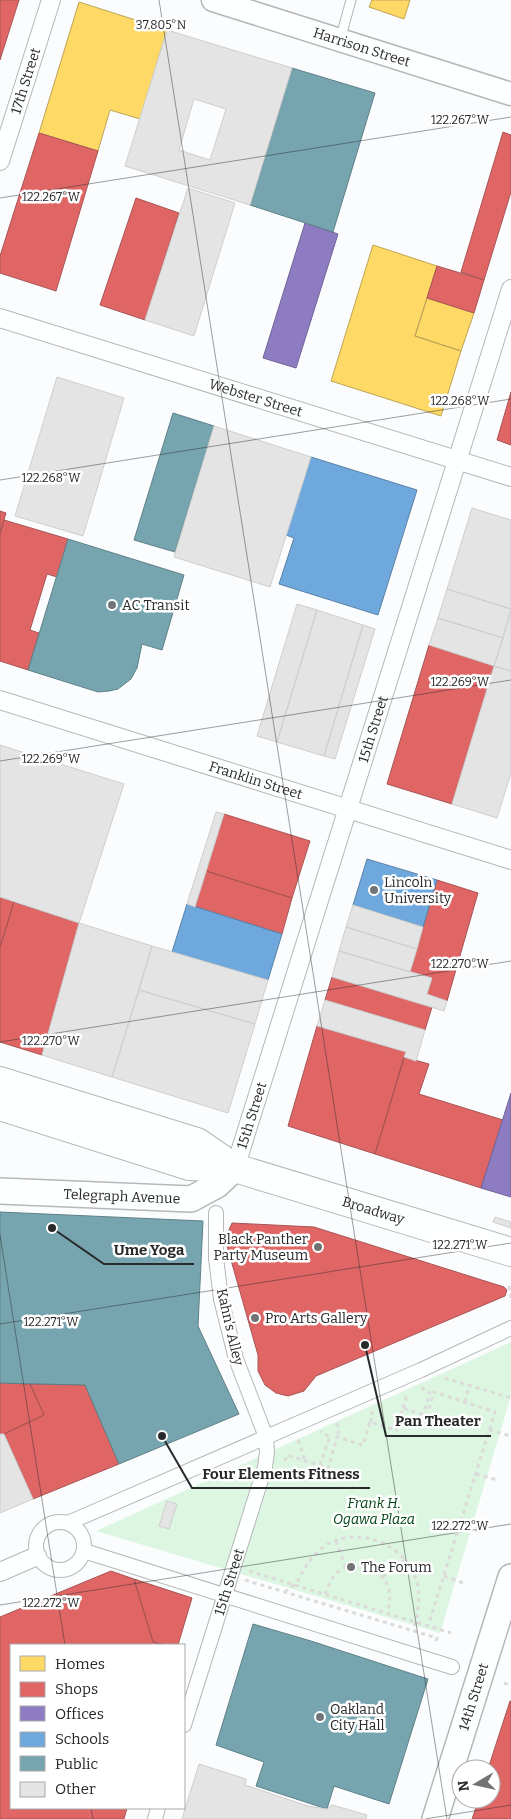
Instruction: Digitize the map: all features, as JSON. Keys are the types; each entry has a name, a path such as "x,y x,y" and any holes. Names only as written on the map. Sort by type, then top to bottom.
{"main road":[{"name":"Broadway","path":"0,1081 196,1142 236,1168"},
{"name":"Broadway","path":"0,1106 189,1166 236,1168 511,1252"},
{"name":"Telegraph Avenue","path":"0,1191 191,1199 217,1185 236,1168"},
{"name":"14th Street","path":"435,1819 511,1577"}],"street":[{"name":"17th Street","path":"0,162 51,0"},
{"name":"Harrison Street","path":"213,0 511,94"},
{"name":"15th Street","path":"236,1168 511,289"},
{"name":"Webster Street","path":"0,318 511,477"},
{"name":"Franklin Street","path":"0,700 511,860"},
{"name":"Kahn's Alley","path":"216,1213 216,1258 226,1318 243,1379 266,1437"},
{"path":"68,1523 79,1531 83,1537 84,1551 78,1564 72,1568 59,1571 46,1566 37,1556 35,1548 39,1533 52,1523 68,1523 419,1371 511,1328"},
{"name":"15th Street","path":"185,1722 265,1467 266,1437"},
{"path":"84,1551 452,1668"},
{"path":"0,1572 37,1556"}],"lane":[{"path":"340,40 351,0"}],"path":[{"path":"509,1286 511,1299"},
{"path":"423,1415 430,1393 424,1392 419,1371 511,1398"},
{"path":"465,1402 469,1385"},
{"path":"403,1408 426,1416 434,1392 495,1412 428,1626"},
{"path":"370,1422 396,1430 406,1399"},
{"path":"337,1437 363,1445 373,1415"},
{"path":"315,1416 323,1434 330,1436 320,1465"},
{"path":"284,1463 287,1455 304,1458 328,1468 339,1430"},
{"path":"489,1430 510,1436"},
{"path":"476,1474 497,1480"},
{"path":"460,1524 482,1532"},
{"path":"285,1592 300,1579 304,1569 315,1555 329,1544 353,1536 376,1540 387,1544 413,1570 419,1593 414,1631"},
{"path":"336,1541 346,1568"},
{"path":"383,1577 405,1560"},
{"path":"324,1594 334,1576 346,1568 354,1566 372,1568 383,1577 390,1596 388,1614"},
{"path":"247,1570 451,1633"},
{"path":"230,1576 436,1638"},
{"path":"444,1576 466,1584"},
{"path":"504,1683 511,1686"}],"green space":[{"name":"Frank H. Ogawa Plaza","path":"511,1342 511,1396 440,1633 96,1531"}],"building: Homes":[{"path":"372,0 410,0 404,19 369,7"},
{"path":"79,2 167,30 140,119 110,110 98,151 39,133"},
{"path":"373,245 437,266 415,336 461,351 441,416 331,381"},
{"path":"427,298 474,313 461,351 415,336"}],"building: Shops":[{"path":"0,0 19,0 0,60"},
{"path":"503,132 511,135 511,192 484,280 461,272"},
{"path":"39,133 98,151 56,291 0,273 0,256"},
{"path":"136,198 179,213 145,320 100,305"},
{"path":"437,266 484,280 474,313 427,298"},
{"path":"511,392 511,445 497,440"},
{"path":"0,511 6,513 0,534"},
{"path":"4,520 68,539 57,577 47,574 30,630 39,633 28,670 0,661 0,534"},
{"path":"429,645 494,666 452,804 387,784"},
{"path":"224,814 310,841 292,898 206,871"},
{"path":"206,871 292,898 282,934 195,907"},
{"path":"437,880 478,893 447,1001 427,994 432,978 410,972"},
{"path":"0,897 14,902 0,947"},
{"path":"14,902 79,923 42,1055 0,1042 0,947"},
{"path":"332,977 432,1007 425,1030 325,1000"},
{"path":"317,1026 406,1052 375,1154 288,1126"},
{"path":"404,1057 429,1064 419,1094 503,1120 481,1188 375,1154"},
{"path":"232,1223 314,1227 504,1287 507,1290 505,1296 316,1376 304,1391 288,1396 276,1393 265,1385 258,1371 258,1355 225,1239"},
{"path":"0,1383 30,1384 44,1415 4,1434 0,1434"},
{"path":"30,1384 85,1385 119,1464 33,1499 4,1434 44,1415"},
{"path":"111,1571 134,1579 153,1642 162,1644 10,1644 10,1809 127,1809 124,1819 0,1819 0,1617"},
{"path":"134,1579 192,1598 178,1644 153,1642"},
{"path":"511,1701 511,1819 472,1819 476,1809 501,1809 501,1759 491,1759"}],"building: Offices":[{"path":"305,223 338,234 296,368 263,358"},
{"path":"511,1093 511,1197 481,1188"}],"building: Schools":[{"path":"311,457 417,490 378,615 279,584 294,538 286,535"},
{"name":"Lincoln University","path":"367,859 437,880 423,927 353,905"},
{"path":"187,904 282,934 268,980 172,952"}],"building: Public":[{"path":"292,68 375,93 333,232 250,205"},
{"path":"173,413 214,426 175,552 134,540"},
{"name":"AC Transit","path":"68,539 184,575 162,650 142,644 137,668 131,679 118,689 98,692 28,670"},
{"path":"0,1212 203,1221 198,1326 239,1414 119,1464 85,1385 0,1383"},
{"name":"Oakland City Hall","path":"253,1624 428,1679 389,1804 334,1786 327,1809 256,1786 264,1762 216,1745"}],"building: Other":[{"path":"167,30 292,68 250,205 125,166","holes":["194,99 226,109 210,160 179,150"]},
{"path":"188,188 235,203 194,336 145,320"},
{"path":"57,377 124,398 83,536 15,516"},
{"path":"214,426 311,457 270,587 174,557"},
{"path":"472,508 511,520 511,609 447,589"},
{"path":"447,589 511,609 503,638 438,618"},
{"path":"297,604 317,610 277,742 257,736"},
{"path":"317,610 363,625 324,756 277,742"},
{"path":"511,611 511,671 494,666"},
{"path":"438,618 503,638 494,666 429,645"},
{"path":"363,625 375,629 335,759 324,756"},
{"path":"494,666 511,671 511,773 497,818 452,804"},
{"path":"0,745 124,784 79,923 0,897"},
{"path":"216,812 224,814 195,907 187,904"},
{"path":"353,905 423,927 417,949 346,927"},
{"path":"79,923 152,946 112,1077 42,1055"},
{"path":"346,927 417,949 410,972 339,951"},
{"path":"152,946 268,980 255,1024 139,990"},
{"path":"339,951 432,978 427,994 447,1001 444,1011 332,977"},
{"path":"139,990 255,1024 228,1113 112,1077"},
{"path":"325,1000 425,1030 416,1061 404,1057 406,1052 317,1026"},
{"path":"495,1217 511,1222 511,1228 493,1222"},
{"path":"0,1434 4,1434 33,1499 0,1513"},
{"path":"167,1501 177,1504 169,1529 159,1526"},
{"path":"199,1764 246,1779 245,1785 308,1806 327,1809 332,1805 367,1815 366,1819 182,1819"}],"place":[{"name":"AC Transit","path":"112,605"},
{"name":"Lincoln University","path":"374,890"},
{"name":"Ume Yoga","path":"52,1228"},
{"name":"Black Panther Party Museum","path":"318,1247"},
{"name":"Pro Arts Gallery","path":"255,1318"},
{"name":"Pan Theater","path":"365,1345"},
{"name":"Four Elements Fitness","path":"162,1436"},
{"name":"The Forum","path":"351,1567"},
{"name":"Oakland City Hall","path":"320,1717"}]}
